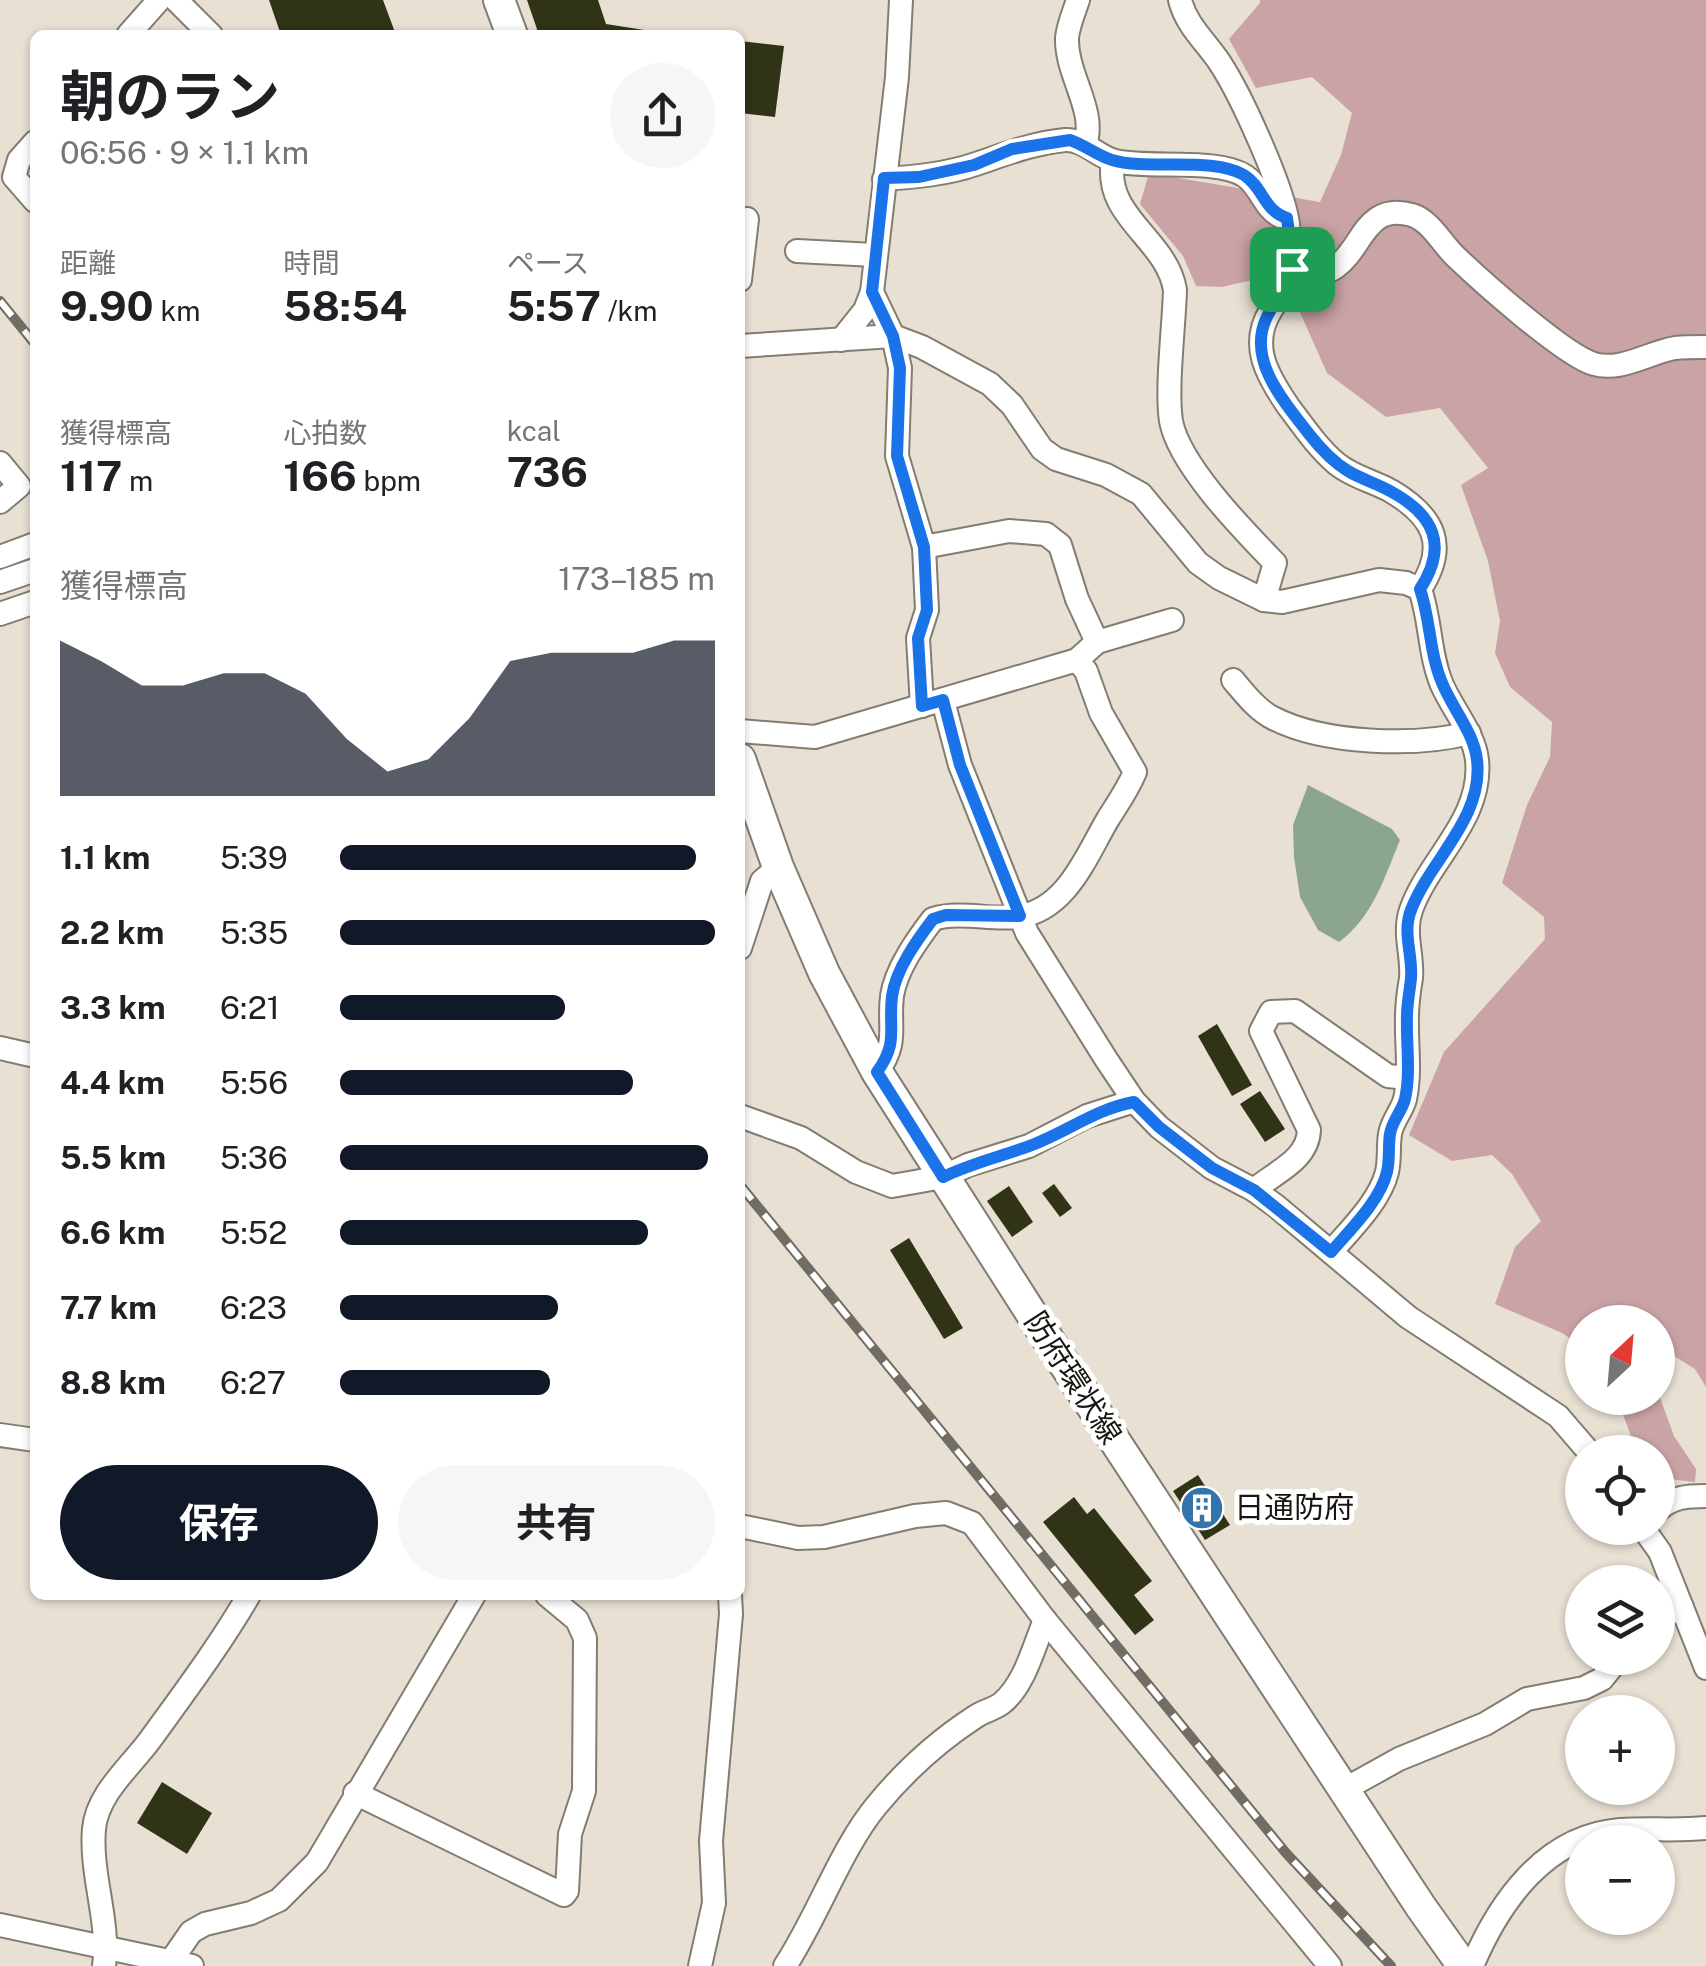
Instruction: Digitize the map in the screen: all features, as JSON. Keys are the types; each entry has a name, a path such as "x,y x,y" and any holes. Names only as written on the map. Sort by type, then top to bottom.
{"main road":[{"path":"499,0 510,30"},
{"name":"防府環状線","path":"745,773 778,867 824,974 877,1072 1463,1966"}],"street":[{"path":"132,30 159,0"},
{"path":"176,0 206,30"},
{"path":"841,340 865,310 872,292 897,77 901,0"},
{"path":"1078,0 1067,36 1070,66 1090,128 1085,145"},
{"path":"1180,0 1184,15 1222,66 1265,157 1287,218 1292,269 1265,320 1259,344 1263,365 1312,438 1334,462 1390,491 1426,522 1436,541 1434,566 1420,589"},
{"path":"884,178 919,177 974,165 1012,149 1070,140 1113,161 1243,174 1274,214 1287,218"},
{"path":"30,147 18,160 14,177 30,195"},
{"path":"1113,161 1111,172 1119,200 1132,223 1172,270 1176,290 1172,423 1189,462 1242,529 1276,563 1264,600"},
{"path":"1292,269 1322,272 1336,267 1367,226 1390,214 1414,216 1566,349 1594,364 1617,365 1675,348 1706,347"},
{"path":"745,236 747,219"},
{"path":"797,251 874,255"},
{"path":"872,292 893,336 900,368 897,456 924,547 927,610 918,638 933,703 1020,916 1134,1102 1212,1168 1254,1190 1408,1316 1558,1416 1574,1435"},
{"path":"745,346 893,336 922,347 990,384 1012,405 1042,449 1056,459 1106,475 1141,494 1198,563 1264,600 1282,602 1379,580 1420,589 1428,612 1432,654 1477,760 1475,795 1462,824 1436,860 1406,926 1411,973 1406,1011 1407,1078 1404,1102 1390,1130 1388,1171 1380,1188 1331,1252"},
{"path":"0,462 18,486 0,502"},
{"path":"924,547 1009,531 1046,534 1060,545 1077,599 1097,642"},
{"path":"0,557 30,546"},
{"path":"0,582 30,572"},
{"path":"0,614 30,604"},
{"path":"745,732 815,737 1078,660 1097,642 1172,620"},
{"path":"877,1072 893,1042 892,996 898,976 933,919 946,915 1036,913 1066,889 1082,867 1136,772 1100,714 1086,671 1078,660"},
{"path":"1233,680 1257,707 1274,719 1326,734 1351,739 1418,739 1469,734"},
{"path":"745,933 762,882 778,867"},
{"path":"1254,1190 1300,1158 1308,1142 1309,1130 1261,1031 1271,1012 1295,1011 1388,1076 1407,1078"},
{"path":"0,1048 30,1055"},
{"path":"745,1118 801,1138 856,1172 892,1186 943,1177 1029,1146 1088,1116 1134,1102"},
{"path":"0,1436 30,1439"},
{"path":"1675,1499 1706,1496"},
{"path":"745,1527 798,1538 824,1537 915,1516 946,1514 972,1523 1045,1620 1330,1966"},
{"path":"1655,1545 1706,1668"},
{"path":"105,1957 94,1828 102,1801 160,1726 247,1600"},
{"path":"0,1925 105,1957 181,1964 191,1932 280,1900 317,1862 354,1793 471,1600"},
{"path":"354,1793 564,1895 570,1834 584,1790 585,1638 578,1620 553,1600"},
{"path":"704,1965 714,1902 711,1841 731,1600"},
{"path":"1675,1610 1682,1606"},
{"path":"785,1966 874,1808 918,1760 977,1715 1002,1702 1024,1672 1045,1620"},
{"path":"1344,1789 1399,1758 1485,1724 1527,1700 1584,1688 1605,1675"},
{"path":"1472,1966 1510,1898 1526,1876 1552,1854 1586,1836 1603,1833 1706,1828"}],"shaded area":[{"path":"1706,0 1706,1387 1695,1369 1675,1357 1675,1305 1565,1305 1565,1335 1495,1304 1515,1247 1541,1221 1512,1174 1492,1155 1452,1161 1409,1135 1444,1052 1545,939 1544,917 1502,883 1527,805 1550,757 1552,722 1510,687 1495,653 1500,621 1488,561 1461,485 1488,468 1440,408 1386,417 1327,373 1299,310 1269,276 1222,287 1196,286 1183,256 1140,204 1149,173 1320,202 1341,155 1352,113 1312,77 1256,88 1229,39 1260,3"},
{"path":"1308,785 1392,829 1400,840 1369,909 1339,942 1318,930 1300,897 1293,825"},
{"path":"1623,1415 1666,1415 1674,1435 1631,1435"},
{"path":"1675,1438 1696,1469 1695,1482 1675,1480"}],"building":[{"path":"269,0 383,0 394,30 279,30"},
{"path":"527,0 598,0 606,24 644,30 537,30"},
{"path":"745,42 784,46 775,117 745,114"},
{"path":"1217,1024 1252,1085 1232,1096 1198,1036"},
{"path":"1260,1091 1285,1129 1265,1142 1240,1104"},
{"path":"1054,1184 1072,1208 1060,1217 1042,1193"},
{"path":"1009,1186 1033,1222 1012,1237 987,1201"},
{"path":"909,1238 963,1328 944,1339 890,1250"},
{"name":"日通防府","path":"1198,1475 1230,1525 1205,1540 1173,1491"},
{"path":"1074,1497 1087,1514 1094,1508 1152,1581 1134,1595 1154,1620 1135,1635 1043,1522"},
{"path":"162,1782 212,1813 187,1854 137,1823"}],"railway":[{"path":"0,301 30,338"},
{"path":"745,1191 1286,1853 1391,1966"}],"place":[{"name":"日通防府","path":"1202,1508"}],"route":[{"path":"1070,140 1113,161 1243,174 1274,214 1287,218 1292,269 1265,320 1259,344 1263,365 1286,403 1334,462 1390,491 1426,522 1436,541 1434,566 1420,589 1428,612 1432,654 1477,760 1475,795 1462,824 1436,860 1406,926 1411,973 1406,1011 1407,1078 1404,1102 1390,1130 1388,1171 1350,1231 1331,1252 1254,1190 1212,1168 1134,1102 1088,1116 1029,1146 943,1177 877,1072 893,1042 892,996 898,976 933,919 946,915 1020,916 960,765 943,700 922,706 918,638 927,610 924,547 897,456 900,368 893,336 872,292 884,178 919,177 974,165 1012,149 1070,140"}]}
